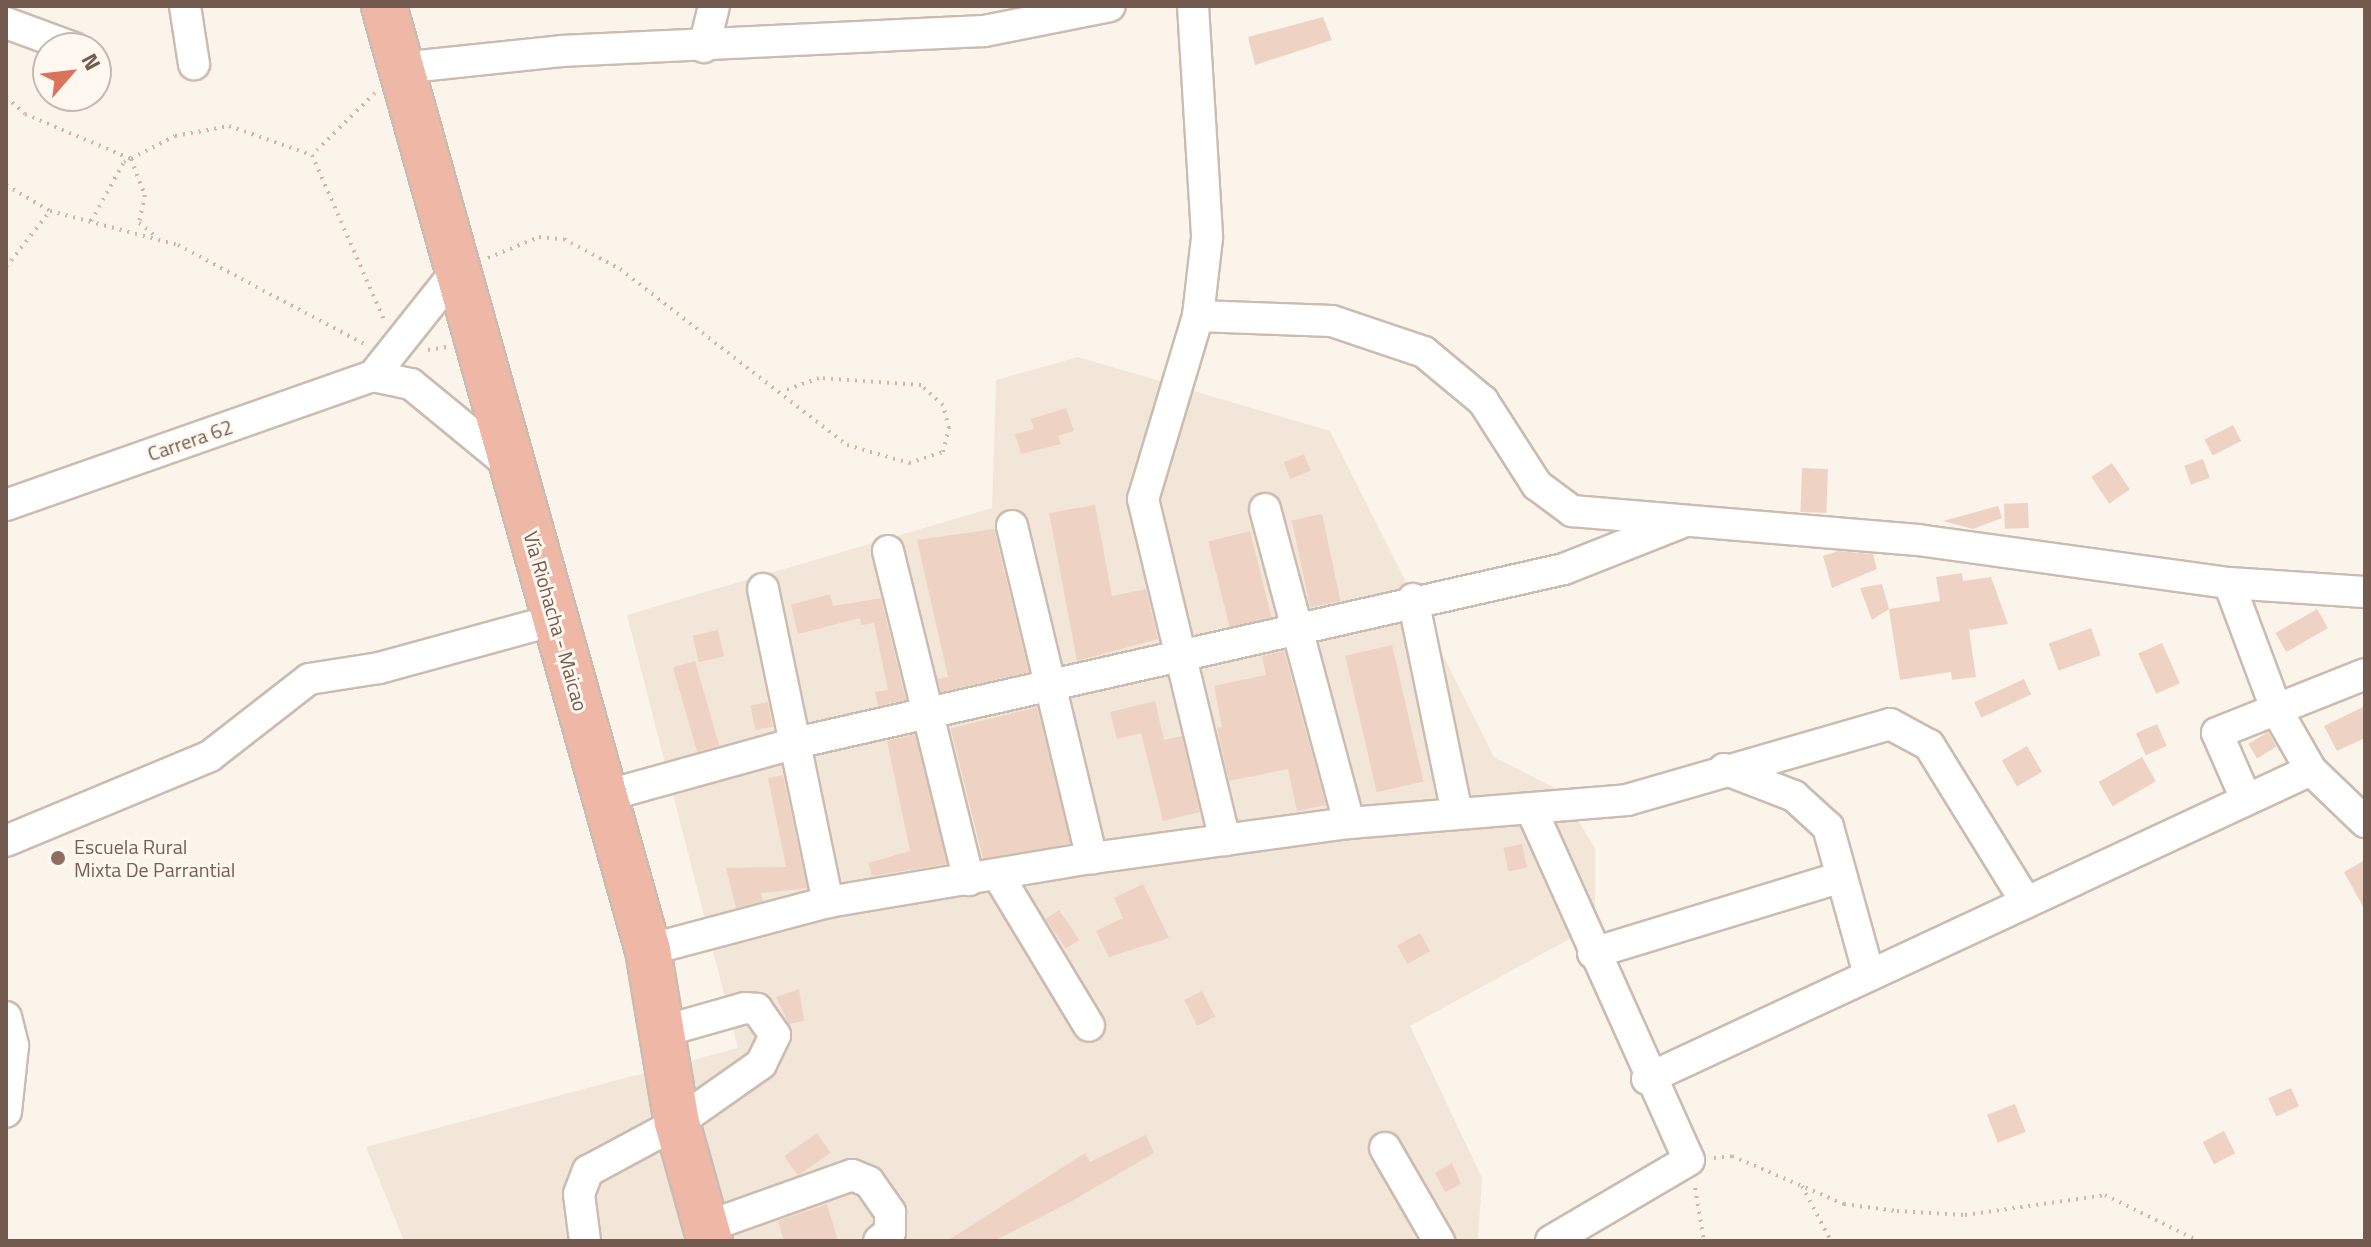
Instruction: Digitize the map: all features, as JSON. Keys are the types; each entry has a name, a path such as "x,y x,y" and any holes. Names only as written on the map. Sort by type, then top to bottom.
{"highway":[{"name":"Vía Riohacha - Maicao","path":"384,6 473,344 512,467 648,950 677,1123 708,1234"}],"street":[{"path":"185,6 194,64"},
{"path":"704,47 714,6"},
{"path":"959,6 984,31"},
{"path":"400,68 984,31 1110,6"},
{"path":"1193,6 1207,238 1198,316 1143,499 1225,840"},
{"path":"6,23 32,33"},
{"path":"454,274 384,366 411,384 512,467"},
{"path":"1198,316 1332,321 1424,352 1483,401 1553,502 1572,511 1918,540 2229,583 2365,592"},
{"name":"Carrera 62","path":"6,505 384,366"},
{"path":"1265,509 1294,633 1349,823"},
{"path":"605,796 800,742 1182,660 1294,633 1413,599 1564,569 1690,520"},
{"path":"1012,526 1092,858"},
{"path":"888,551 933,715 984,878 1089,1026"},
{"path":"2229,583 2276,709 2311,770 2365,822"},
{"path":"763,589 800,742 828,902"},
{"path":"1413,599 1457,814"},
{"path":"6,841 210,756 309,679 379,668 555,620"},
{"path":"2246,799 2217,733 2365,674"},
{"path":"648,950 828,902 1092,858 1349,823 1457,814 1533,813 1627,800 1875,726 1908,728 1929,745 2026,902"},
{"path":"1724,769 1814,809 1828,827 1869,975"},
{"path":"1647,1079 2311,770"},
{"path":"1533,813 1647,1079 1689,1160 1551,1241"},
{"path":"1593,953 1841,877"},
{"path":"585,1241 579,1194 588,1171 677,1123 761,1064 775,1035 757,1009 745,1008 664,1031"},
{"path":"6,1017 13,1046 6,1112"},
{"path":"1385,1148 1439,1241"},
{"path":"708,1234 852,1175 869,1182 890,1212 890,1232 879,1241"}],"path":[{"path":"312,155 400,68"},
{"path":"6,97 25,114 131,159 145,195 139,223 160,240 384,366 473,344"},
{"path":"91,221 131,159 175,136 229,126 312,155 378,299 384,366"},
{"path":"6,185 50,211 160,240"},
{"path":"6,267 50,211"},
{"path":"454,274 539,237 564,239 620,269 750,374 784,391 802,417 847,445 909,463 943,452 949,428 943,405 921,385 819,378 784,391"},
{"path":"1704,1241 1689,1160 1732,1156 1844,1204 1965,1215 2105,1195 2199,1241"},
{"path":"1802,1186 1831,1241"}],"shaded area":[{"path":"1078,357 1330,431 1494,757 1559,790 1595,848 1595,925 1410,1026 1482,1178 1478,1241 404,1241 366,1147 738,1048 627,615 992,508 996,380"}],"building":[{"path":"1323,17 1332,40 1255,65 1248,37"},
{"path":"1066,408 1074,431 1058,436 1061,444 1021,454 1015,434 1034,429 1031,419"},
{"path":"2233,425 2241,441 2213,456 2204,440"},
{"path":"1304,454 1311,471 1290,479 1284,462"},
{"path":"2203,459 2210,478 2191,485 2184,466"},
{"path":"2112,463 2130,490 2109,504 2091,477"},
{"path":"1802,468 1828,469 1826,513 1800,512"},
{"path":"2028,503 2029,528 2005,529 2004,504"},
{"path":"1095,505 1112,596 1146,589 1158,639 1077,661 1049,513"},
{"path":"1998,506 2002,518 1973,529 1943,521"},
{"path":"1322,514 1341,601 1310,608 1292,520"},
{"path":"994,529 1029,672 941,692 938,679 948,677 917,540"},
{"path":"1250,531 1272,617 1230,628 1208,541"},
{"path":"1838,551 1873,554 1877,569 1832,588 1823,556"},
{"path":"1962,573 1963,581 1991,577 2008,624 1969,630 1976,677 1952,680 1951,672 1900,680 1889,609 1940,601 1936,577"},
{"path":"1882,584 1889,609 1872,620 1860,588"},
{"path":"830,594 833,606 881,598 906,700 878,706 875,692 888,690 874,623 861,625 860,618 798,634 791,605"},
{"path":"2317,609 2328,628 2286,652 2275,633"},
{"path":"2091,628 2101,655 2059,671 2049,643"},
{"path":"718,630 724,656 699,662 693,636"},
{"path":"2162,643 2180,683 2156,694 2138,654"},
{"path":"1392,645 1423,781 1377,792 1345,656"},
{"path":"1284,651 1326,805 1297,811 1288,769 1229,781 1217,728 1222,727 1214,686 1266,675 1262,656"},
{"path":"695,661 719,746 697,752 673,667"},
{"path":"2024,679 2031,694 1981,718 1974,702"},
{"path":"1155,701 1164,740 1182,736 1200,812 1163,821 1141,733 1117,739 1110,712"},
{"path":"768,702 773,727 755,730 750,705"},
{"path":"2365,706 2365,738 2337,751 2324,726"},
{"path":"1037,707 1071,843 985,864 951,729"},
{"path":"2157,724 2167,746 2146,755 2136,733"},
{"path":"2268,732 2277,747 2257,758 2248,744"},
{"path":"915,734 947,864 872,876 868,863 910,851 887,741"},
{"path":"2027,746 2042,772 2017,786 2002,761"},
{"path":"2142,757 2156,781 2113,806 2099,782"},
{"path":"783,775 807,888 761,893 763,901 736,908 726,868 786,867 768,778"},
{"path":"1522,844 1527,867 1508,871 1503,848"},
{"path":"2365,860 2365,910 2344,872"},
{"path":"1143,884 1169,938 1109,957 1096,931 1123,918 1114,898"},
{"path":"1059,910 1079,940 1066,949 1046,919"},
{"path":"1420,933 1430,951 1407,964 1397,946"},
{"path":"799,989 804,1021 789,1024 776,997"},
{"path":"1202,991 1215,1017 1197,1026 1184,1000"},
{"path":"2291,1088 2299,1106 2276,1116 2268,1098"},
{"path":"2015,1104 2026,1132 1998,1143 1987,1115"},
{"path":"2224,1131 2235,1153 2214,1164 2203,1142"},
{"path":"817,1133 831,1153 798,1176 784,1156"},
{"path":"1146,1135 1154,1153 1072,1201 994,1241 947,1241 1085,1153 1090,1162"},
{"path":"1452,1163 1461,1184 1445,1192 1435,1173"},
{"path":"827,1204 838,1241 784,1241 778,1221"}],"place":[{"name":"Escuela Rural Mixta De Parrantial","path":"58,858"}]}
